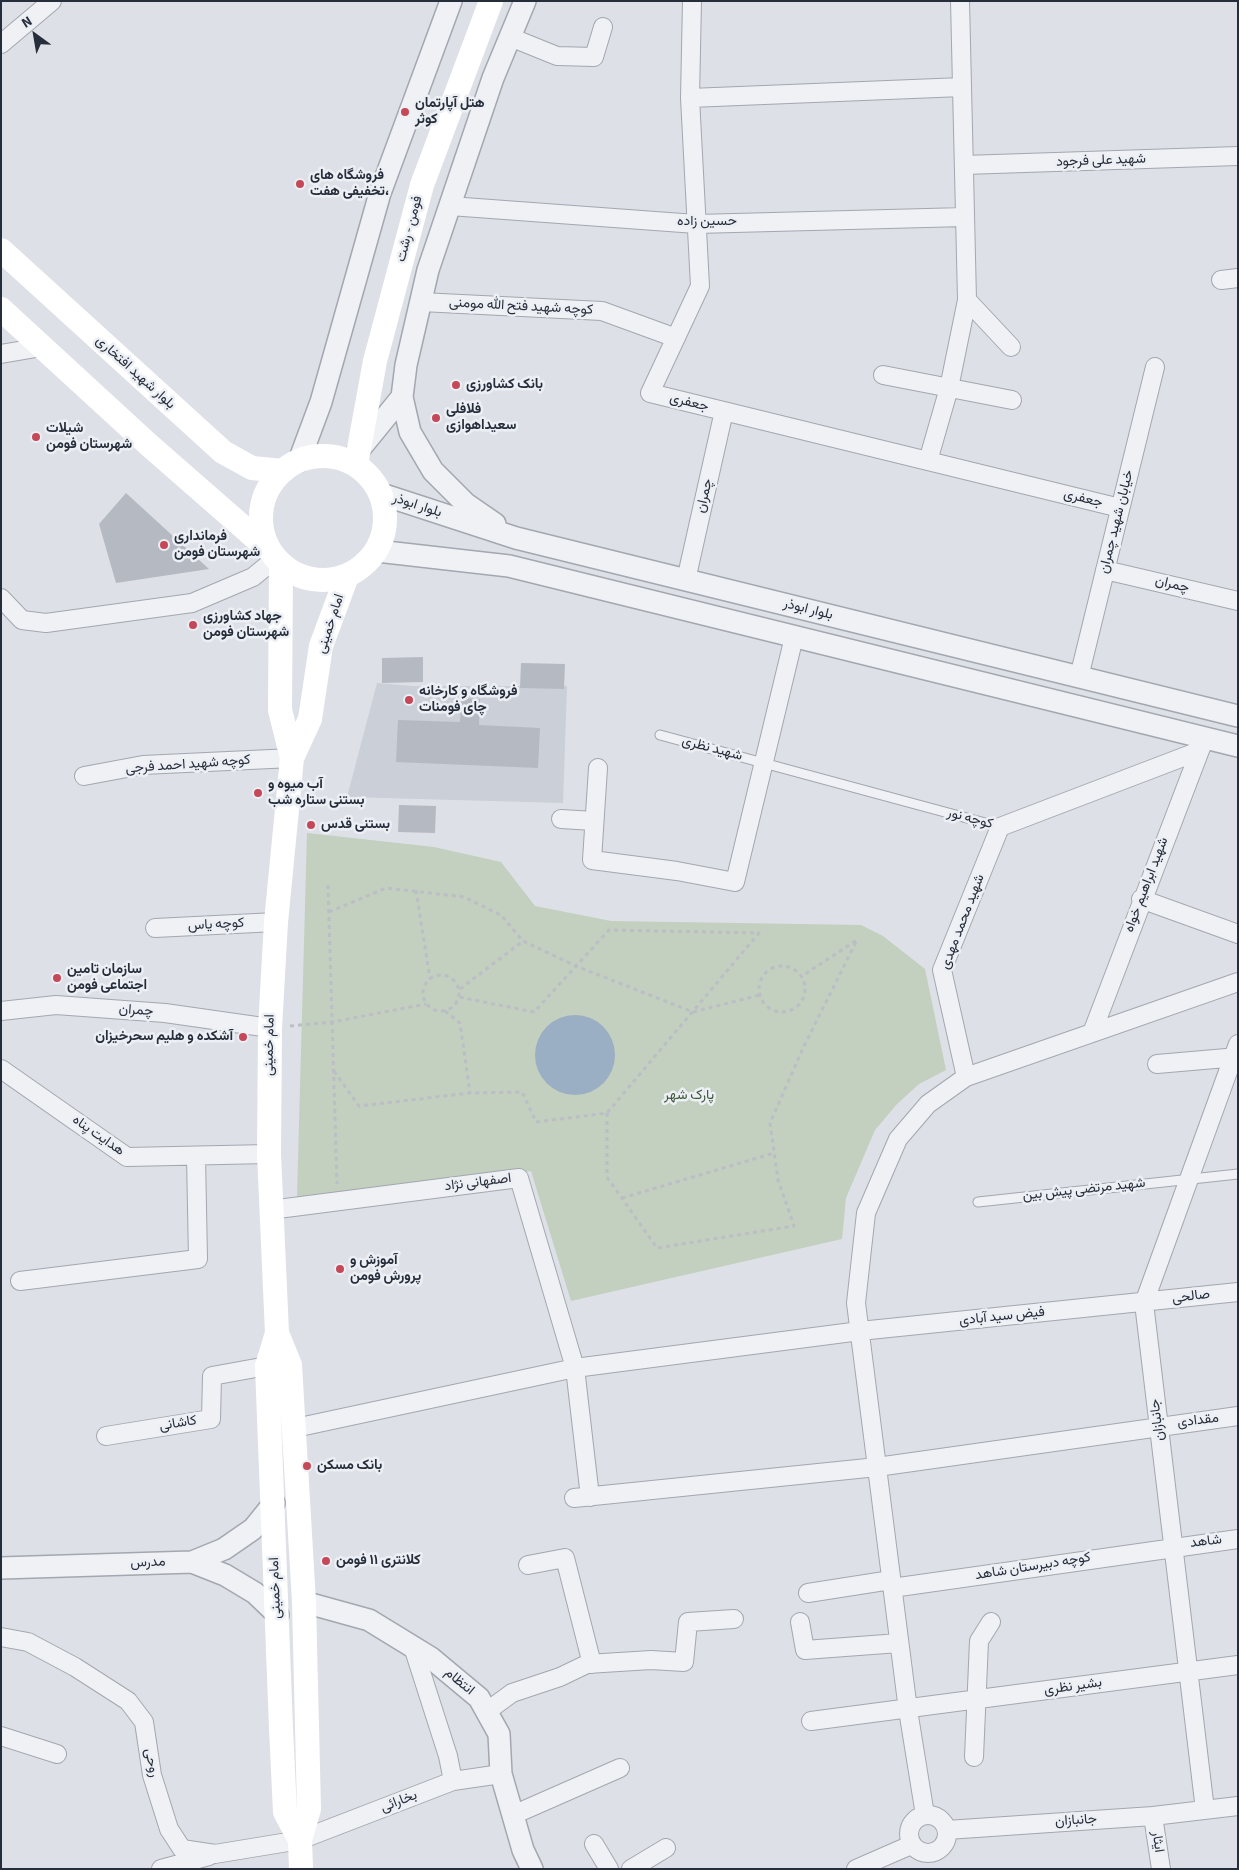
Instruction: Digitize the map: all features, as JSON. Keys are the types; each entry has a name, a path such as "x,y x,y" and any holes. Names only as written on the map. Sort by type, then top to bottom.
{"main road":[{"name":"فومن - رشت","path":"357,458 374,361 422,185 491,1"},
{"name":"بلوار شهید افتخاری","path":"1,250 223,452 252,468 291,466"},
{"path":"1,310 290,572 308,579 328,581 347,576 364,566 377,551 384,533 386,513 381,494 357,458 318,456 291,466 270,486 262,504 260,523 265,542 275,558"},
{"name":"امام خمینی","path":"275,558 280,710 292,758"},
{"name":"امام خمینی","path":"301,1869 300,1840 309,1809 304,1602 290,1365 277,1333 270,1210 270,1028 276,922 292,758 310,719 321,646 347,576"},
{"name":"امام خمینی","path":"277,1333 267,1366 274,1502 285,1812 300,1840"}],"street":[{"path":"1,44 52,1"},
{"path":"291,466 321,402 380,193 451,1"},
{"path":"516,538 466,504 433,471 410,432 402,397 406,365 428,270 493,78 526,1"},
{"name":"جعفری","path":"692,1 690,98 700,286 650,393 1120,508"},
{"path":"928,461 949,388 967,300 960,1"},
{"path":"510,37 557,56 594,57 603,27"},
{"path":"690,98 962,87"},
{"name":"شهید علی فرجود","path":"964,165 1238,156"},
{"name":"حسین زاده","path":"450,206 696,224 965,216"},
{"path":"967,300 1012,347"},
{"name":"کوچه شهید فتح الله مومنی","path":"421,302 602,311 676,338"},
{"path":"1,354 42,347"},
{"name":"خیابان شهید چمران","path":"1079,677 1155,367"},
{"path":"883,376 1012,400"},
{"path":"357,458 402,397"},
{"name":"چمران","path":"686,580 724,411"},
{"name":"بلوار ابوذر","path":"381,494 516,538 1238,716"},
{"path":"377,551 509,566 1072,705 1202,745 1238,746"},
{"path":"1,598 22,620 46,623 192,603 252,577 275,558"},
{"name":"چمران","path":"1105,570 1238,601"},
{"path":"598,768 592,860 677,871 735,882 794,637"},
{"path":"1072,705 1079,677"},
{"name":"کوچه نور","path":"1000,828 1202,745"},
{"name":"شهید ابراهیم خواه","path":"1092,1033 1141,899 1202,745"},
{"name":"کوچه شهید احمد فرجی","path":"84,776 143,765 292,758"},
{"path":"561,819 594,821"},
{"name":"شهید محمد مهدی","path":"966,1077 942,970 1000,828"},
{"path":"1141,899 1238,934"},
{"name":"کوچه یاس","path":"154,928 276,922"},
{"path":"925,1815 908,1710 856,1303 866,1213 898,1140 928,1104 966,1077 1238,982"},
{"name":"چمران","path":"1,1011 56,1005 164,1013 270,1028"},
{"path":"1157,1064 1236,1053"},
{"name":"جانبازان","path":"1206,1810 1144,1303 1236,1053"},
{"name":"هدایت پناه","path":"1,1069 127,1157 269,1154"},
{"path":"20,1281 198,1260 196,1156"},
{"name":"اصفهانی نژاد","path":"270,1210 519,1178 575,1368"},
{"name":"صالحی","path":"1144,1303 1238,1292"},
{"name":"فیض سید آبادی","path":"860,1331 1144,1303"},
{"path":"295,1428 575,1368 860,1331"},
{"name":"کاشانی","path":"106,1436 211,1419 212,1376 267,1366"},
{"name":"مقدادی","path":"575,1368 582,1498 877,1467 1238,1416"},
{"name":"مدرس","path":"1,1568 192,1562 224,1549 253,1529 274,1502"},
{"name":"شاهد","path":"1174,1546 1238,1539"},
{"name":"کوچه دبیرستان شاهد","path":"808,1593 892,1584 1174,1546"},
{"path":"528,1565 565,1558 592,1664"},
{"path":"192,1562 225,1574 255,1593 278,1616"},
{"name":"انتظام","path":"304,1602 369,1620 431,1658 478,1698 499,1734 501,1774 532,1869"},
{"path":"486,1712 512,1693 592,1664 651,1660 684,1662 688,1622 734,1619"},
{"path":"800,1622 805,1650 899,1643"},
{"path":"974,1757 978,1700 979,1641 991,1622"},
{"name":"روحی","path":"1,1637 28,1642 75,1667 128,1701 144,1722 152,1775 169,1830 182,1849 215,1854 300,1840"},
{"path":"413,1647 448,1756 453,1781"},
{"name":"بشیر نظری","path":"811,1721 908,1710 1189,1670 1238,1665"},
{"path":"1,1736 57,1754"},
{"path":"513,1815 620,1768"},
{"name":"بخارائی","path":"300,1840 453,1781 501,1774"},
{"name":"جانبازان","path":"947,1830 1153,1816 1238,1806"},
{"path":"925,1815 934,1816 943,1822 947,1830 945,1844 935,1852 922,1853 911,1845 908,1833 914,1821 925,1815"},
{"name":"ایثار","path":"1153,1816 1160,1869"},
{"path":"594,1844 608,1869"},
{"path":"856,1869 911,1845"},
{"path":"631,1869 666,1848"},
{"path":"161,1869 215,1854"}],"lane":[{"name":"شهید نظری","path":"660,735 763,763"},
{"name":"کوچه نور","path":"763,763 1000,828"},
{"name":"شهید مرتضی پیش بین","path":"978,1202 1238,1174"}],"path":[{"path":"328,885 337,1201"},
{"path":"329,912 386,888 464,897 501,915 522,941 576,966 692,1012 760,995"},
{"path":"416,890 430,979 423,990 426,1004 431,1009 445,1011 452,1009 460,997 457,983 444,975 430,979"},
{"path":"460,997 534,1012 609,930 760,933 607,1113 607,1177 657,1248 794,1226 778,1180 770,1122 804,1046 857,940 802,976"},
{"path":"460,990 522,941"},
{"path":"786,966 795,970 802,976 805,984 805,994 796,1008 779,1012 771,1009 760,995 762,978 768,971 776,967 786,966"},
{"path":"270,1028 332,1022 426,1004"},
{"path":"445,1011 460,1022 470,1093"},
{"path":"334,1071 359,1106 470,1093 522,1092 536,1122 607,1113"},
{"path":"622,1198 774,1153"}],"shaded area":[{"path":"377,683 413,686 567,686 563,803 347,797"}],"green space":[{"name":"پارک شهر","path":"307,833 434,847 501,862 535,906 611,921 861,925 883,936 925,969 946,1070 919,1084 897,1104 875,1130 846,1198 842,1239 571,1301 531,1171 377,1192 297,1197"}],"water":[{"path":"575,1015 590,1018 603,1027 612,1040 615,1055 612,1070 603,1083 590,1092 575,1095 560,1092 547,1083 538,1070 535,1055 538,1040 547,1027 560,1018"}],"building":[{"path":"126,493 209,569 116,583 99,524"},
{"path":"423,657 423,682 382,683 382,658"},
{"path":"521,663 565,664 564,689 520,688"},
{"path":"461,698 480,699 479,725 540,728 538,768 396,762 398,720 460,722"},
{"path":"399,805 436,806 435,833 398,832"}],"place":[{"name":"هتل آپارتمان کوثر","path":"405,112"},
{"name":"فروشگاه های تخفیفی هفت،","path":"300,184"},
{"name":"بانک کشاورزی","path":"456,385"},
{"name":"فلافلی سعیداهوازی","path":"436,418"},
{"name":"شیلات شهرستان فومن","path":"36,437"},
{"name":"فرمانداری شهرستان فومن","path":"164,545"},
{"name":"جهاد کشاورزی شهرستان فومن","path":"193,625"},
{"name":"فروشگاه و کارخانه چای فومنات","path":"409,700"},
{"name":"آب میوه و بستنی ستاره شب","path":"258,793"},
{"name":"بستنی قدس","path":"311,825"},
{"name":"سازمان تامین اجتماعی فومن","path":"57,978"},
{"name":"آشکده و هلیم سحرخیزان","path":"243,1037"},
{"name":"آموزش و پرورش فومن","path":"340,1269"},
{"name":"بانک مسکن","path":"307,1466"},
{"name":"کلانتری ۱۱ فومن","path":"326,1561"}]}
